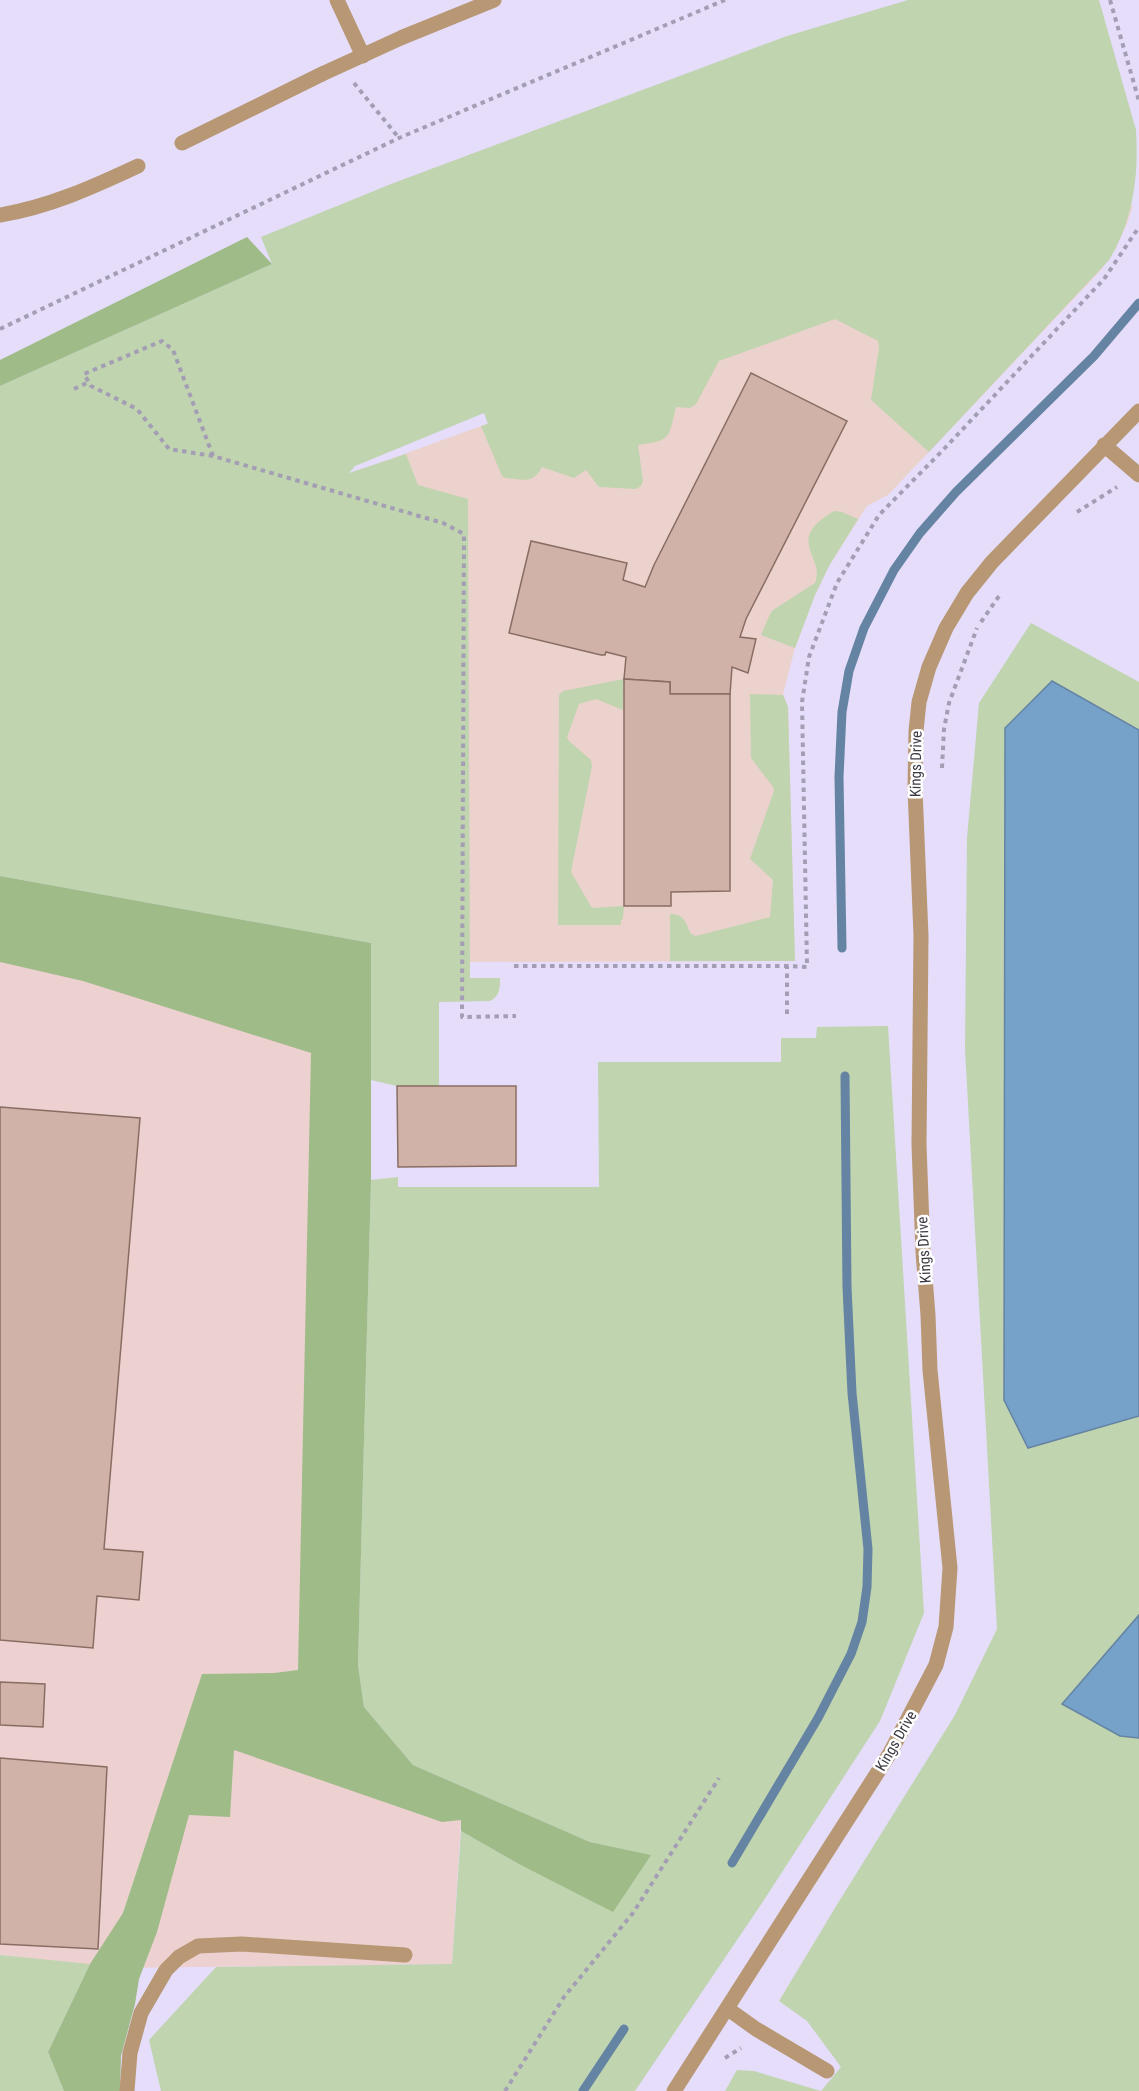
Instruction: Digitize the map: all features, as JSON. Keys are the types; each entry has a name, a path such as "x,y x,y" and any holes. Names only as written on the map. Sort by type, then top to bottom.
{"street":[{"path":"337,0 363,56"},
{"path":"182,143 322,74 494,0"},
{"path":"0,215 74,195 138,166"},
{"name":"Kings Drive","path":"674,2091 891,1754 936,1665 946,1627 950,1569 930,1370 923,1252 920,1157 921,936 915,789 919,702 929,667 945,628 967,593 992,562 1139,411"},
{"path":"1104,445 1139,475"},
{"path":"128,2091 130,2053 141,2013 166,1970 179,1957 198,1946 242,1944 405,1955"},
{"path":"728,2008 756,2029 827,2071"}],"path":[{"path":"0,329 399,138 725,0"},
{"path":"1110,0 1139,102"},
{"path":"340,67 399,138"},
{"path":"514,966 807,967 802,702 809,657 837,583 879,514 944,449 1104,279 1139,227"},
{"path":"213,456 173,350 162,341 84,374 91,386 137,409 169,449 213,456 443,523 464,534 462,1017 516,1016"},
{"path":"74,389 89,382"},
{"path":"1074,514 1119,486"},
{"path":"942,774 944,729 949,703 977,627 1004,589"},
{"path":"787,966 787,1014"},
{"path":"505,2091 564,1997 633,1913 719,1778"}],"shaded area":[{"path":"1133,205 1115,250 1101,270 888,495 867,506 829,566 815,595 795,648 783,694 788,707 795,961 469,962 468,530 349,474 773,320"},
{"path":"0,936 335,963 313,1747 461,1820 452,1964 119,1968 0,1955"}],"green space":[{"path":"908,0 1099,0 1136,130 1137,147 1133,198 1124,230 1109,260 929,452 871,400 878,341 835,319 719,361 696,404 690,408 676,407 667,436 657,441 638,445 643,481 636,489 599,487 586,470 574,478 542,467 539,473 531,479 505,478 502,476 481,426 488,424 484,413 355,466 349,473 406,454 418,485 468,499 470,978 500,978 500,985 498,994 490,1001 439,1002 439,1086 397,1086 371,1080 371,943 0,876 0,386 272,264 261,237 391,184 787,36"},
{"path":"247,237 272,264 0,386 0,360"},
{"path":"834,511 858,519 829,566 815,595 795,648 761,635 773,610 815,583 817,573 808,540 811,531 819,522"},
{"path":"1031,623 1139,682 1139,730 1052,681 1005,728 1004,1400 1029,1448 1139,1416 1139,1615 1112,1648 1120,1736 1139,1738 1139,2091 821,2091 841,2067 807,2021 779,2001 955,1715 997,1629 965,1049 967,838 979,703"},
{"path":"624,679 623,710 596,699 579,704 567,737 591,760 592,766 571,872 592,908 624,906 623,919 621,925 558,925 559,695 563,691"},
{"path":"750,694 783,695 788,707 795,961 670,961 670,914 682,917 691,934 696,936 770,917 773,880 750,859 774,791 751,758"},
{"path":"0,876 371,943 371,1180 358,1665 364,1707 413,1765 590,1842 651,1855 613,1912 517,1863 461,1831 461,1820 442,1822 234,1750 230,1817 189,1815 157,1932 139,1979 121,2056 120,2091 64,2091 48,2052 90,1964 123,1913 202,1674 274,1673 298,1670 311,1053 83,981 0,962"},
{"path":"888,1026 924,1613 880,1721 762,1903 635,2091 161,2091 149,2040 216,1967 452,1964 461,1831 517,1863 650,1855 590,1842 413,1765 364,1707 358,1665 371,1180 398,1177 398,1187 599,1187 598,1062 781,1062 781,1038 816,1038 817,1027"},
{"path":"0,1955 90,1964 48,2052 64,2091 0,2091"},
{"path":"737,2070 754,2071 821,2091 725,2091"}],"water":[{"path":"1052,681 1139,730 1139,1416 1028,1448 1004,1400 1005,728"},
{"path":"1139,1615 1139,1738 1120,1736 1062,1704"}],"building":[{"path":"751,373 847,421 746,619 740,637 756,639 748,673 732,667 730,694 670,694 670,682 624,679 626,657 606,652 605,655 601,655 509,633 531,541 627,563 623,580 645,587"},
{"path":"624,679 670,682 670,694 730,694 730,891 671,892 671,906 624,906"},
{"path":"397,1086 516,1086 516,1166 398,1167"},
{"path":"0,1107 140,1118 104,1549 143,1552 139,1600 97,1596 93,1648 0,1640"},
{"path":"0,1682 45,1684 43,1727 0,1725"},
{"path":"0,1758 107,1767 98,1949 0,1944"}],"waterway":[{"path":"842,948 839,777 842,712 849,671 864,628 894,570 920,533 956,492 1094,356 1139,303"},
{"path":"732,1863 818,1718 851,1654 862,1622 867,1587 868,1549 852,1393 847,1287 845,1076"},
{"path":"583,2091 624,2029"}]}
